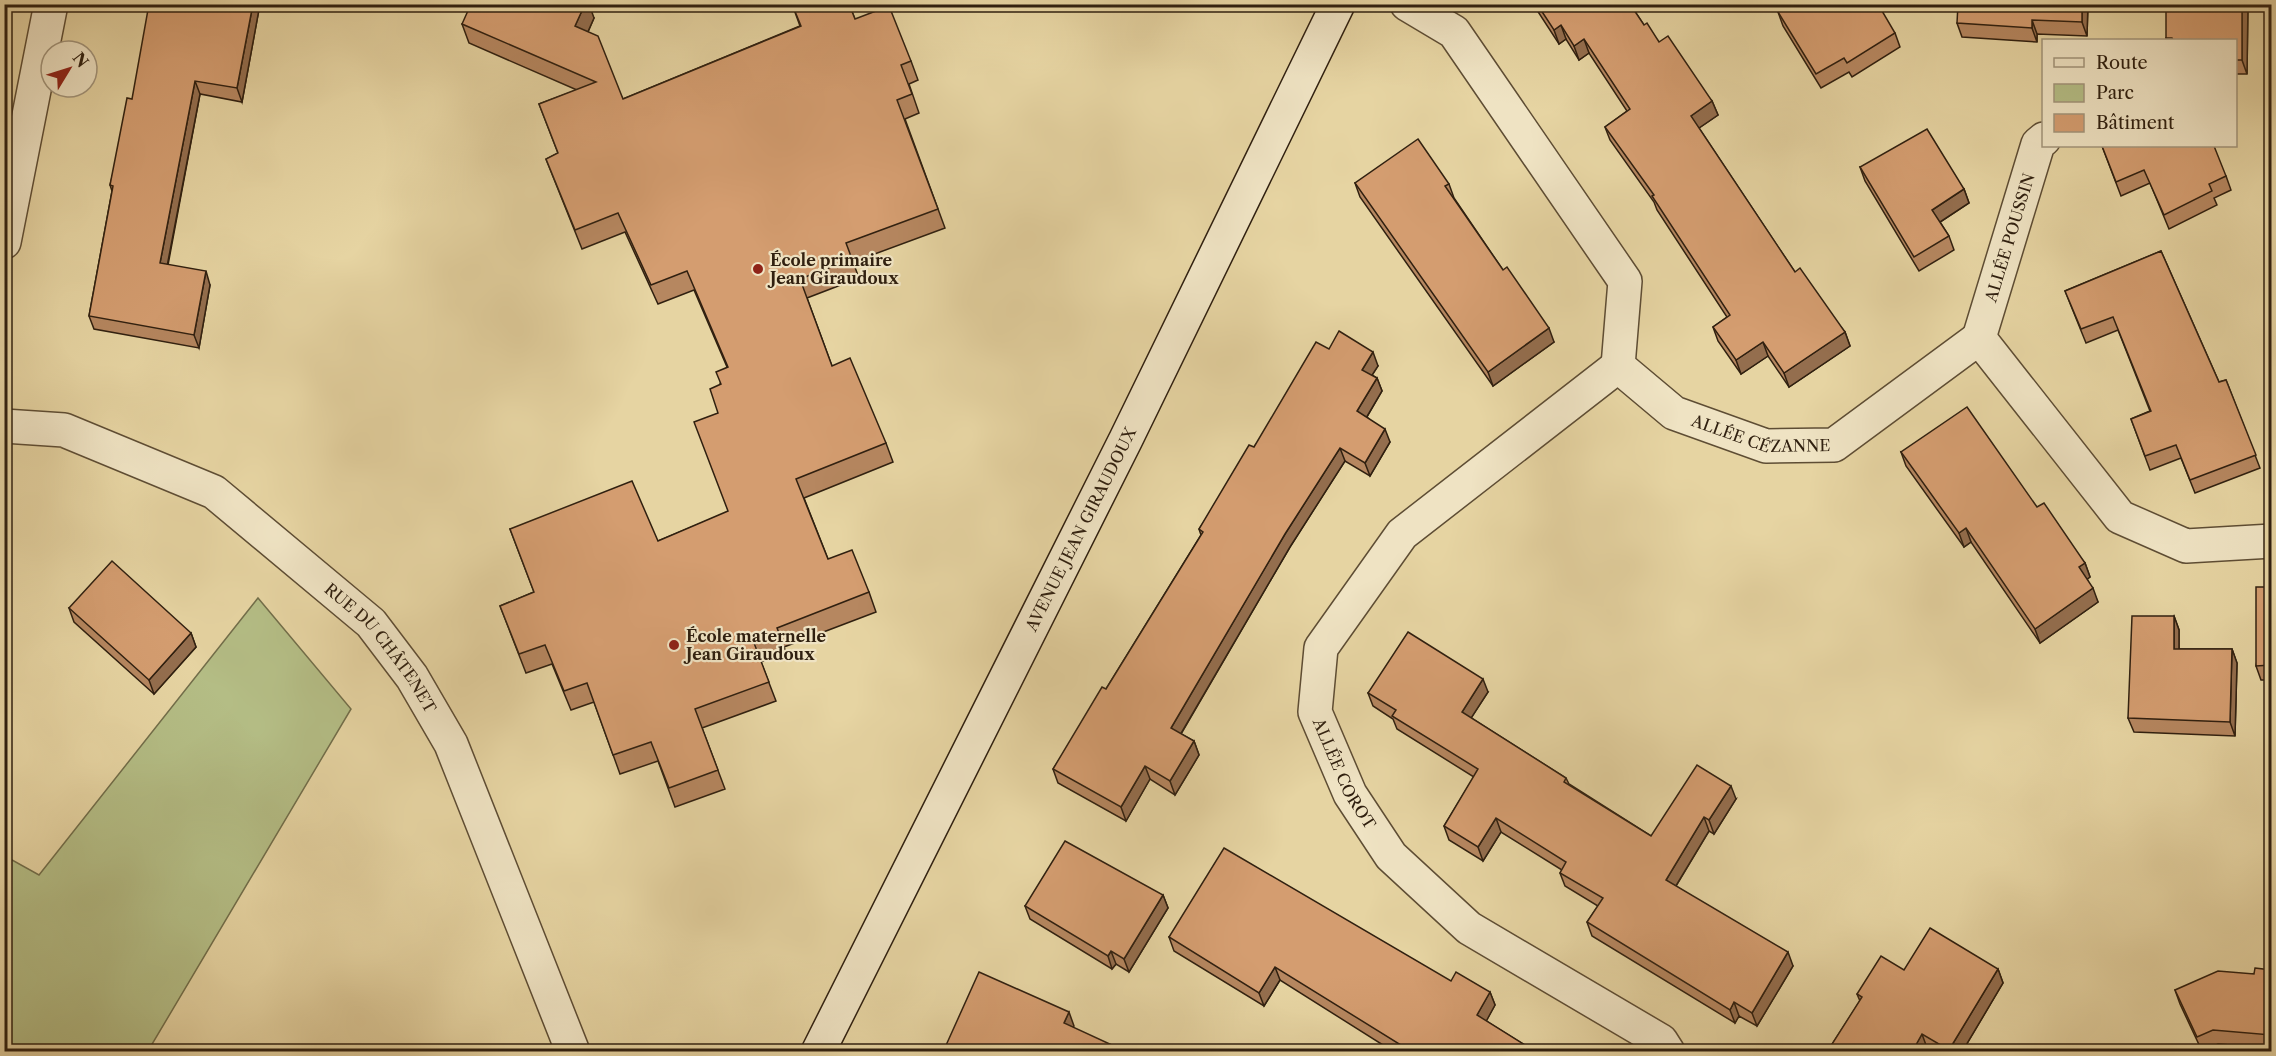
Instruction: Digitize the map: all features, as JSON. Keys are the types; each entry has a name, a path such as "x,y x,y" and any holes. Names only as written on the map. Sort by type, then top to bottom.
{"street":[{"path":"4,242 51,4"},
{"name":"AVENUE JEAN GIRAUDOUX","path":"818,1052 1120,450 1338,4"},
{"path":"1407,4 1454,32 1625,281 1618,366"},
{"name":"ALLÉE POUSSIN","path":"1979,338 2038,144 2042,140"},
{"path":"1979,338 2120,518 2186,546 2271,541"},
{"name":"ALLÉE CÉZANNE","path":"1618,366 1674,413 1766,446 1834,445 1979,338"},
{"name":"ALLÉE COROT","path":"1618,366 1402,534 1322,648 1315,712 1350,794 1391,856 1469,928 1661,1041 1668,1052"},
{"name":"RUE DU CHÂTENET","path":"4,426 64,430 214,492 371,623 412,677 451,744 573,1052"}],"green space":[{"path":"258,598 351,709 148,1051 5,1051 5,856 39,875"}],"building":[{"path":"149,4 253,4 237,88 195,81 160,263 206,271 194,335 89,316 113,186 110,185 127,98 132,99"},
{"path":"471,4 585,4 575,26 598,36 623,99 801,26 792,4 849,4 855,19 889,6 911,61 901,65 912,94 897,100 938,209 846,243 852,259 800,279 832,366 850,358 886,443 796,479 828,559 852,550 869,592 777,628 779,633 754,643 769,682 695,709 718,770 669,788 651,742 613,755 587,683 564,691 545,645 519,654 500,606 534,592 510,529 632,481 658,541 728,511 694,422 718,413 710,389 721,384 716,372 728,367 687,271 651,285 618,213 575,230 546,159 558,153 539,104 596,82 462,24"},
{"path":"1537,4 1630,4 1644,25 1647,23 1659,42 1668,36 1712,101 1691,116 1795,272 1800,268 1845,332 1784,373 1763,342 1736,360 1713,327 1730,315 1652,196 1654,195 1605,127 1630,109 1584,39 1574,46 1561,25 1554,30"},
{"path":"1791,4 1878,4 1895,33 1847,63 1844,58 1816,74 1778,12"},
{"path":"1958,4 2082,4 2082,22 2032,20 2032,28 1957,23"},
{"path":"2166,4 2242,4 2242,60 2237,60 2237,39 2166,38"},
{"path":"1927,129 1964,189 1932,210 1949,236 1914,257 1860,167"},
{"path":"1418,139 1449,184 1445,186 1503,270 1507,267 1549,328 1488,372 1355,183"},
{"path":"2102,147 2214,147 2226,176 2209,184 2212,191 2164,215 2144,170 2116,182"},
{"path":"2161,251 2219,382 2226,380 2256,455 2190,480 2176,445 2145,456 2131,419 2151,411 2113,317 2081,329 2065,291"},
{"path":"1339,331 1373,352 1362,370 1377,378 1357,411 1385,429 1365,463 1340,448 1285,534 1171,728 1194,741 1170,781 1145,766 1121,807 1053,769 1102,687 1106,689 1203,532 1199,529 1249,445 1254,447 1316,342 1329,349"},
{"path":"1967,407 2037,507 2044,503 2085,563 2079,567 2093,588 2035,629 1966,528 1959,533 1901,452"},
{"path":"112,561 191,633 149,680 69,608"},
{"path":"2256,587 2271,587 2271,665 2256,666"},
{"path":"2132,616 2174,616 2174,649 2232,649 2230,722 2128,718"},
{"path":"1408,632 1483,679 1462,712 1566,778 1564,782 1651,836 1697,765 1731,786 1709,820 1704,817 1666,880 1788,952 1752,1013 1734,1002 1730,1010 1587,922 1603,898 1560,873 1566,862 1496,818 1478,847 1444,826 1478,769 1392,716 1396,710 1368,693"},
{"path":"1065,841 1163,895 1124,959 1111,951 1108,956 1025,906"},
{"path":"1224,848 1451,981 1456,972 1490,992 1477,1015 1536,1052 1408,1052 1409,1050 1275,967 1259,993 1169,937"},
{"path":"1930,928 1998,969 1949,1050 1922,1034 1912,1052 1827,1052 1862,997 1857,994 1881,956 1904,970"},
{"path":"2255,968 2271,970 2271,1035 2213,1030 2197,1037 2175,990 2218,971 2254,974"},
{"path":"979,972 1069,1012 1064,1023 1127,1052 943,1052"}],"place":[{"name":"École primaire Jean Giraudoux","path":"758,269"},
{"name":"École maternelle Jean Giraudoux","path":"674,645"}]}
